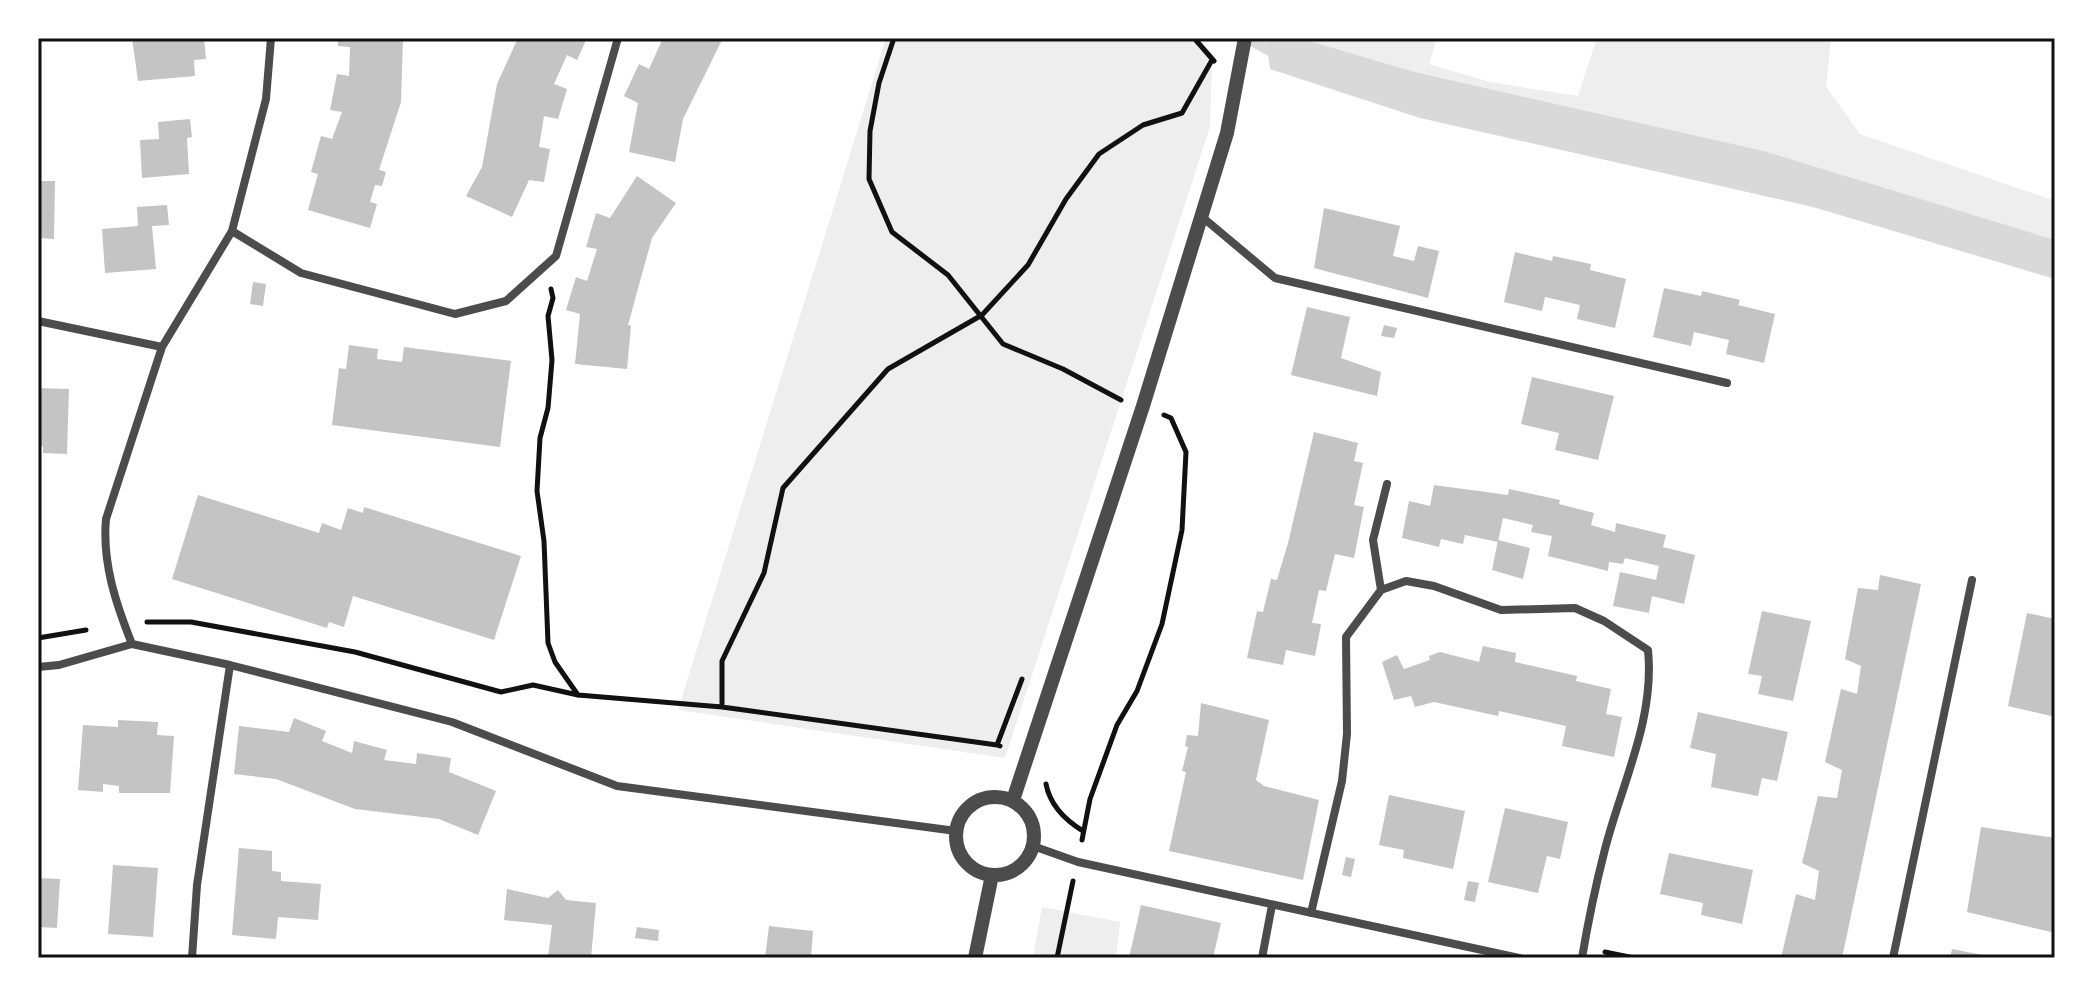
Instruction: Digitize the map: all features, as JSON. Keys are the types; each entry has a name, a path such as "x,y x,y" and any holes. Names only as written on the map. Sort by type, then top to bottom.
{"street":[{"path":"132,644 123,622 104,546 106,519 162,347 232,231 266,99 271,38"},
{"path":"232,231 301,273 455,314 506,301 556,256 618,38"},
{"path":"1013,800 1143,406 1227,133 1245,38"},
{"path":"1200,215 1275,278 1727,383"},
{"path":"38,321 162,347"},
{"path":"1381,590 1373,540 1387,484"},
{"path":"1893,958 1972,580"},
{"path":"1311,913 1342,781 1347,734 1346,637 1381,590 1406,581 1448,590 1501,610 1575,608 1604,621 1648,650 1651,681 1648,709 1604,850 1582,958"},
{"path":"38,667 59,665 132,644 230,665 452,722 617,786 956,831"},
{"path":"192,958 197,885 230,665"},
{"path":"994,796 1013,800 1028,814 1034,829 1033,846 1026,861 1014,870 992,875 971,866 961,854 956,831 969,807 994,796"},
{"path":"1033,846 1078,862 1519,958"},
{"path":"975,958 992,875"},
{"path":"1262,958 1272,905"}],"path":[{"path":"894,38 870,131 869,179 892,232 948,275 982,315"},
{"path":"722,707 722,661 764,573 783,488 888,369 982,315 1028,265 1066,199 1099,154 1143,125 1182,113 1212,60 1194,38"},
{"path":"546,264 553,298 548,316 552,360 548,408 540,438 537,491 544,541 548,643 555,662 578,695"},
{"path":"38,638 123,622 191,622 355,652 501,692 533,685 578,695 722,707 997,745"},
{"path":"1057,958 1083,831"}],"shaded area":[{"path":"886,38 1194,38 1212,60 1210,127 1005,758 678,710"},
{"path":"1266,38 1299,38 1415,72 1764,151 2055,240 2055,279 1813,207 1420,118 1270,69"},
{"path":"1299,38 1437,38 1429,64 1490,82 1578,96 1597,38 1831,38 1826,87 1860,134 2055,201 2055,240 1764,151 1415,72"},
{"path":"1042,907 1120,922 1116,958 1033,958"}],"building":[{"path":"132,38 204,38 206,59 194,60 195,76 138,81"},
{"path":"338,38 403,38 401,102 379,170 386,172 382,186 375,185 370,202 377,204 370,228 308,210 318,174 311,172 321,136 332,139 342,112 330,110 337,74 349,76 350,47 338,46"},
{"path":"518,38 587,38 577,60 567,55 554,84 567,89 558,119 544,116 539,147 550,149 544,182 529,180 512,217 466,196 482,167 497,84"},
{"path":"663,38 723,38 683,119 675,162 629,152 638,103 624,96 639,64 649,69"},
{"path":"190,119 192,137 187,138 189,174 142,178 140,140 159,139 158,122"},
{"path":"637,176 676,203 652,238 628,325 631,326 627,369 575,364 580,314 566,310 576,277 587,281 597,249 586,247 596,213 610,218"},
{"path":"38,181 55,181 54,239 38,238"},
{"path":"167,205 169,225 152,226 156,269 105,273 102,229 138,226 137,207"},
{"path":"1324,208 1400,226 1393,256 1414,261 1418,246 1439,251 1428,298 1314,268"},
{"path":"1515,252 1552,261 1553,256 1591,264 1590,270 1626,279 1615,328 1577,319 1580,305 1545,297 1542,311 1504,302"},
{"path":"253,282 266,284 263,306 250,304"},
{"path":"1664,288 1701,296 1702,291 1740,300 1738,305 1775,314 1764,363 1726,354 1729,340 1694,332 1691,346 1653,337"},
{"path":"1307,307 1350,317 1341,358 1381,372 1377,396 1291,375"},
{"path":"1384,325 1397,328 1394,338 1381,336"},
{"path":"349,345 378,349 377,359 402,362 404,347 511,361 500,447 332,425 339,368 346,369"},
{"path":"1532,377 1614,396 1598,460 1555,450 1559,433 1521,424"},
{"path":"38,388 69,389 67,454 43,453 43,446 38,446"},
{"path":"1314,432 1358,443 1354,461 1363,463 1354,505 1364,507 1354,558 1335,554 1326,591 1319,590 1312,623 1321,624 1315,656 1286,650 1283,665 1247,658 1257,611 1263,612 1271,579 1277,580 1288,543"},
{"path":"1434,485 1508,495 1509,489 1560,500 1559,504 1594,513 1591,525 1615,532 1616,523 1666,535 1663,547 1695,555 1684,604 1652,596 1649,613 1613,606 1620,572 1656,580 1659,566 1625,558 1623,564 1609,562 1608,571 1548,556 1552,536 1531,532 1533,525 1503,518 1498,542 1465,535 1463,544 1441,539 1439,547 1402,538 1409,501 1430,506"},
{"path":"198,495 319,533 322,523 341,530 348,508 363,513 364,507 521,556 494,640 353,596 344,627 329,622 327,628 172,579"},
{"path":"1498,540 1530,548 1523,579 1492,570"},
{"path":"1880,575 1921,584 1842,958 1781,958 1796,894 1815,900 1819,871 1802,863 1818,796 1837,798 1842,770 1825,762 1841,689 1857,694 1861,666 1845,659 1858,588 1878,590"},
{"path":"1762,611 1811,621 1793,701 1758,694 1762,676 1748,674"},
{"path":"2027,613 2055,619 2055,717 2008,706"},
{"path":"1483,646 1516,653 1515,662 1577,676 1576,681 1611,689 1606,714 1622,717 1614,757 1562,746 1566,726 1499,711 1498,716 1434,702 1415,707 1411,696 1394,700 1382,662 1397,655 1404,669 1430,660 1429,656 1440,652 1479,662"},
{"path":"1201,703 1269,720 1256,780 1264,786 1319,800 1303,880 1169,851 1186,772 1182,771 1188,747 1185,746 1187,735 1198,736"},
{"path":"1698,712 1788,732 1777,781 1762,778 1758,796 1711,787 1716,754 1690,748"},
{"path":"294,718 326,731 322,741 352,753 354,741 387,750 384,760 416,764 417,753 451,758 449,772 496,791 478,835 439,819 355,809 276,779 234,774 239,726 289,732"},
{"path":"118,720 158,722 157,735 174,736 170,793 119,793 119,786 103,784 103,792 78,790 83,725 118,727"},
{"path":"1389,795 1465,811 1453,869 1403,858 1404,850 1379,845"},
{"path":"1505,808 1568,822 1560,859 1547,856 1538,893 1488,882"},
{"path":"1981,827 2055,838 2055,933 1967,912"},
{"path":"239,848 272,851 272,871 281,872 281,881 321,884 318,920 278,917 276,939 232,935"},
{"path":"1669,853 1753,870 1742,924 1701,915 1703,903 1660,894"},
{"path":"1346,857 1355,859 1351,877 1342,875"},
{"path":"113,865 158,868 153,937 108,934"},
{"path":"38,878 60,879 57,928 38,927"},
{"path":"1468,881 1479,883 1475,902 1464,900"},
{"path":"507,889 548,898 558,890 566,900 596,903 591,958 548,958 552,925 504,920"},
{"path":"1141,905 1221,923 1213,958 1129,958"},
{"path":"769,926 813,931 811,958 765,958"},
{"path":"637,927 659,930 658,941 635,938"},
{"path":"1952,949 1993,957 1993,958 1950,958"}],"waterway":[{"path":"1247,38 1278,55"}]}
